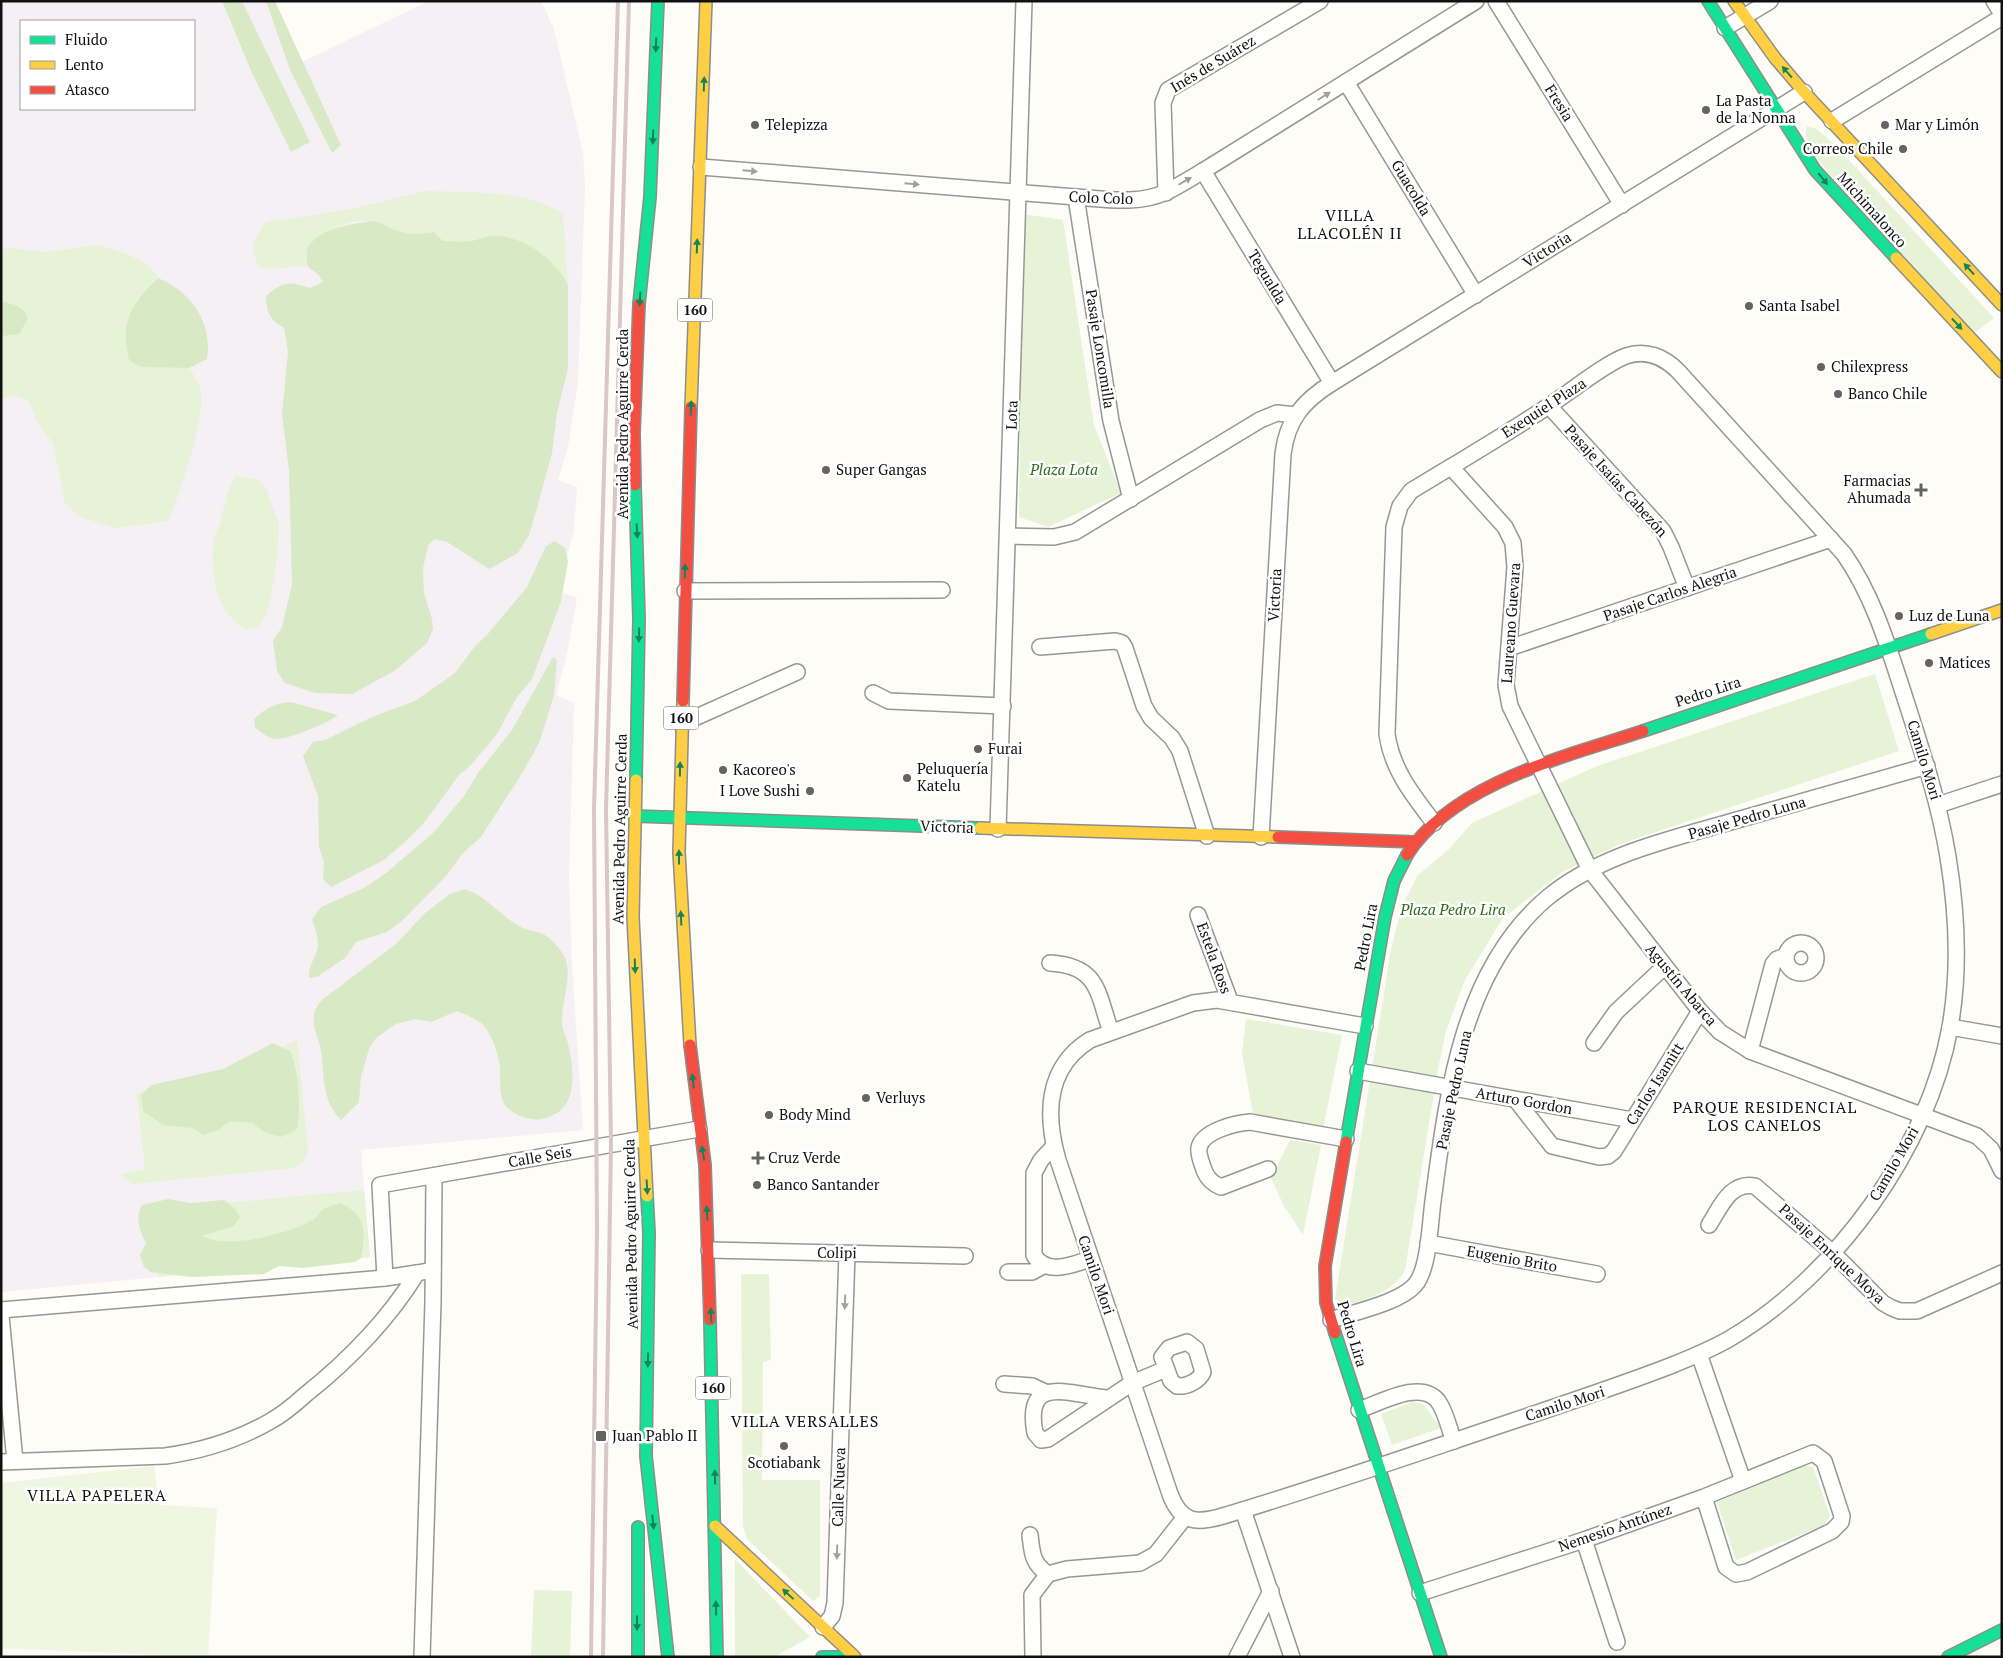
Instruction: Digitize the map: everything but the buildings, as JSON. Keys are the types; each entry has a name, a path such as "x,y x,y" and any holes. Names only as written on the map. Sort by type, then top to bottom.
{"main road":[{"name":"Avenida Pedro Aguirre Cerda","path":"658,1 650,197 640,289 635,423 640,603 634,816 634,965 649,1242 646,1456 668,1657"},
{"name":"160","path":"706,1 685,591 679,818 684,972 699,1129 705,1165 709,1250 717,1657"},
{"name":"Michimalonco","path":"1708,1 1775,110 1830,187 2002,372"},
{"name":"Michimalonco","path":"1734,1 1744,17 1804,92 2002,304"},
{"name":"Pedro Lira","path":"1441,1657 1359,1410 1326,1303 1325,1266 1365,1026 1386,907 1399,870 1416,842 1434,823 1473,797 1540,765 2002,610"},
{"name":"Victoria","path":"634,816 1416,842"},
{"path":"640,1504 646,1456"},
{"path":"638,1657 639,1518"},
{"path":"715,1526 856,1657"},
{"path":"1948,1657 2002,1630"},
{"path":"822,1657 849,1657"}],"street":[{"name":"Lota","path":"998,829 1024,1"},
{"name":"Inés de Suárez","path":"1166,192 1164,94 1293,8 1320,1"},
{"name":"Colo Colo","path":"701,168 1076,197 1138,200 1166,192 1204,171 1476,1"},
{"name":"Fresia","path":"1496,1 1622,205"},
{"path":"1725,28 1770,1"},
{"path":"1832,121 2002,16 1994,1"},
{"name":"Guacolda","path":"1346,82 1476,294"},
{"name":"Victoria","path":"1261,838 1283,454 1288,427 1295,415 1309,399 1332,383 1804,92"},
{"name":"Tegualda","path":"1204,171 1332,383"},
{"name":"Pasaje Loncomilla","path":"1076,197 1111,421 1131,499"},
{"name":"Exequiel Plaza","path":"1434,823 1400,776 1389,746 1387,734 1394,527 1398,511 1411,491 1549,406 1617,360 1627,356 1648,354 1672,365 1830,539 1856,571 1888,648"},
{"name":"Pasaje Isaías Cabezón","path":"1549,406 1662,531 1671,547 1687,588"},
{"path":"1008,536 1065,536 1085,527 1260,420 1277,413 1295,415"},
{"name":"Laureano Guevara","path":"1451,466 1506,528 1513,543 1516,567 1506,685 1510,706 1540,765"},
{"name":"Pasaje Carlos Alegria","path":"1509,648 1830,539"},
{"path":"685,591 942,590"},
{"path":"1040,647 1115,641 1122,644 1144,706 1151,718 1172,738 1180,751 1207,836"},
{"name":"Camilo Mori","path":"1365,1026 1230,1001 1217,1000 1194,1003 1090,1040 1075,1052 1056,1080 1049,1108 1054,1146 1090,1259 1174,1505 1185,1517 1203,1521 1243,1510 1626,1383 1699,1354 1726,1341 1776,1307 1798,1289 1834,1254 1879,1193 1922,1115 1938,1074 1950,1027 1956,964 1955,916 1950,869 1938,805 1888,648"},
{"path":"681,724 797,672"},
{"path":"873,693 889,701 1003,706"},
{"name":"Agustín Abarca","path":"1540,765 1590,870 1664,967 1720,1032 1750,1051 1977,1136 1991,1149 2002,1171"},
{"name":"Pasaje Pedro Luna","path":"1331,1320 1381,1303 1408,1291 1420,1277 1428,1243 1451,1088 1461,1043 1472,1010 1505,946 1518,928 1548,898 1590,870 1646,847 1927,766"},
{"path":"1938,805 2002,784"},
{"name":"Estela Ross","path":"1198,915 1230,1001"},
{"path":"1750,1051 1773,964 1778,959 1786,956"},
{"path":"1050,963 1072,966 1088,974 1095,986 1111,1032"},
{"path":"1594,1043 1616,1012 1664,967"},
{"name":"Carlos Isamitt","path":"1516,1100 1552,1146 1600,1157 1608,1156 1614,1151 1700,1011"},
{"path":"1950,1027 2002,1036"},
{"name":"Arturo Gordon","path":"1358,1071 1632,1120"},
{"path":"1268,1169 1221,1187 1216,1185 1205,1174 1199,1154 1200,1143 1208,1136 1238,1124 1250,1122 1346,1140"},
{"name":"Calle Seis","path":"385,1278 380,1185 699,1129"},
{"path":"1054,1146 1041,1160 1033,1182 1032,1249 1037,1262 1043,1266 1060,1267 1090,1259"},
{"path":"422,1657 434,1176"},
{"name":"Pasaje Enrique Moya","path":"1709,1225 1732,1191 1744,1185 1755,1186 1834,1254 1883,1303 1900,1311 1909,1312 1925,1308 2002,1273"},
{"name":"Eugenio Brito","path":"1428,1243 1597,1274"},
{"name":"Colipi","path":"709,1250 965,1256"},
{"name":"Calle Nueva","path":"823,1627 832,1616 835,1604 847,1254"},
{"path":"1008,1272 1032,1272 1043,1266"},
{"path":"1,1310 385,1278 433,1270"},
{"path":"1,1316 8,1461 165,1456 188,1453 250,1432 271,1421 295,1404 348,1360 386,1318 417,1272"},
{"path":"1699,1354 1743,1481"},
{"path":"1046,1392 1035,1401 1034,1429 1037,1437 1045,1440 1106,1398 1132,1383 1166,1369"},
{"path":"1004,1384 1032,1386 1046,1392 1106,1398"},
{"path":"1359,1410 1415,1392 1429,1394 1441,1406 1454,1441"},
{"name":"Nemesio Antúnez","path":"1420,1593 1584,1540 1704,1498 1808,1454 1818,1454 1824,1461 1842,1516 1840,1522 1832,1531 1747,1572 1736,1574 1726,1567 1704,1498"},
{"path":"1243,1510 1293,1656"},
{"path":"1032,1657 1032,1595 1048,1574 1067,1569 1140,1563 1156,1554 1185,1517"},
{"path":"1030,1535 1033,1559 1041,1570 1048,1574"},
{"path":"1584,1540 1617,1642"},
{"path":"1236,1657 1271,1592"},
{"path":"1982,1640 1982,1657"}],"shaded area":[{"path":"1,1 270,1 300,63 429,1 541,1 554,29 583,153 585,185 578,382 568,447 558,480 577,487 574,529 558,591 577,598 567,653 556,695 574,703 569,877 572,966 583,1130 361,1150 370,1257 1,1292"}],"green space":[{"path":"222,1 242,1 310,142 291,152 252,73"},
{"path":"266,1 275,1 341,145 332,153 290,70"},
{"path":"1807,126 1817,129 1835,145 1994,318 1974,333 1828,172 1809,145 1806,133"},
{"path":"425,191 515,196 548,206 563,214 568,285 563,276 547,259 537,251 516,240 494,236 471,241 443,241 434,232 405,233 395,231 384,224 367,221 347,223 321,239 306,253 308,267 295,266 270,269 258,266 254,253 254,242 266,222 351,209"},
{"name":"Plaza Lota","path":"1023,214 1063,220 1094,425 1121,493 1048,527 1019,517"},
{"path":"373,221 404,233 434,232 443,241 468,241 491,236 505,237 527,244 547,258 563,276 568,285 568,368 557,413 552,453 529,535 518,553 489,569 447,542 434,539 428,546 423,568 424,593 433,629 427,643 396,670 352,694 315,693 285,683 277,671 273,641 282,627 292,584 289,470 282,415 288,351 284,328 275,322 270,315 266,296 277,287 286,284 296,284 310,288 323,282 318,274 308,267 307,251 311,243 317,237 336,228"},
{"path":"98,245 132,256 146,265 158,278 138,298 126,320 141,367 189,368 200,389 201,409 195,441 169,521 115,528 80,517 65,503 53,443 38,423 28,400 15,396 1,399 1,249 12,248 46,252"},
{"path":"158,278 170,284 190,300 203,321 207,333 207,359 189,368 141,367 129,360 126,335 130,314 140,297"},
{"path":"1,302 18,306 24,311 28,319 19,334 1,336"},
{"path":"236,476 256,479 266,488 279,524 278,550 271,598 266,615 258,627 246,630 228,613 222,603 214,579 213,566 215,538 228,492"},
{"path":"555,541 565,548 568,562 561,601 532,679 517,697 497,734 471,765 459,775 424,823 405,842 384,860 331,887 323,879 324,862 319,847 318,796 303,756 313,742 325,740 372,717 415,701 455,673 475,646 487,635 527,587 546,546"},
{"path":"553,657 557,660 554,695 540,741 523,772 481,837 463,853 447,875 402,921 387,932 356,942 345,958 317,977 309,978 310,968 318,947 317,935 312,919 321,907 364,888 386,873 433,833 464,796 478,773 512,730"},
{"name":"Plaza Pedro Lira","path":"1875,674 1899,751 1620,844 1562,872 1503,918 1465,980 1446,1031 1405,1270 1400,1278 1386,1290 1343,1307 1335,1299 1391,949 1401,909 1417,876 1449,849 1472,823 1597,766"},
{"path":"291,702 338,715 299,734 276,739 265,735 255,728 254,719 263,712 275,705"},
{"path":"464,889 480,896 515,924 545,935 564,955 568,972 562,1024 569,1049 572,1071 571,1092 567,1101 562,1109 546,1118 531,1119 514,1113 504,1103 502,1098 500,1068 495,1046 490,1035 479,1021 457,1011 431,1022 415,1019 396,1024 376,1038 369,1049 361,1077 359,1102 341,1120 330,1104 325,1088 321,1051 314,1026 316,1008 322,1000 397,943 425,913 450,894"},
{"path":"1246,1019 1342,1035 1323,1129 1253,1114 1242,1053"},
{"path":"297,1040 308,1151 304,1162 294,1168 132,1184 120,1174 145,1169 137,1093 166,1088 239,1068"},
{"path":"273,1043 290,1051 293,1059 298,1089 299,1110 297,1129 281,1137 266,1133 252,1123 231,1121 218,1130 204,1135 192,1128 163,1125 143,1111 141,1095 151,1085 223,1069"},
{"path":"1290,1140 1321,1145 1303,1235 1284,1206 1271,1178"},
{"path":"364,1190 370,1257 158,1277 151,1210"},
{"path":"168,1199 190,1203 224,1200 234,1208 240,1217 234,1226 202,1236 213,1240 226,1241 256,1239 287,1231 313,1220 322,1210 340,1203 355,1213 363,1225 364,1240 361,1258 355,1262 303,1268 279,1266 264,1274 192,1277 151,1272 144,1267 140,1255 146,1243 138,1219 140,1210 142,1205"},
{"path":"741,1274 769,1274 771,1360 763,1362 762,1480 820,1480 820,1596 813,1601 747,1539 743,1526"},
{"path":"1412,1402 1423,1404 1441,1428 1392,1445 1381,1414"},
{"path":"1803,1465 1813,1467 1830,1516 1823,1526 1736,1560 1717,1502"},
{"path":"154,1466 159,1505 217,1508 208,1657 1,1648 1,1483"},
{"path":"735,1559 810,1637 774,1657 735,1657"},
{"path":"534,1590 572,1591 570,1657 531,1657"}],"railway":[{"path":"591,1657 597,1230 594,809 618,1"},
{"path":"603,1657 611,1144 606,809 629,1"}],"traffic: fast":[{"path":"639,304 650,197 658,1"},
{"path":"1708,1 1815,170 1896,258"},
{"path":"635,485 639,619 636,780"},
{"path":"1643,731 1931,634"},
{"path":"634,816 980,828"},
{"path":"1346,1142 1385,917 1394,881 1407,855"},
{"path":"647,1196 649,1233 646,1456 668,1657"},
{"path":"710,1320 717,1657"},
{"path":"1335,1333 1441,1657"},
{"path":"638,1527 638,1657"},
{"path":"1948,1657 2002,1630"},
{"path":"822,1657 849,1657"}],"traffic: slow":[{"path":"691,407 706,1"},
{"path":"1734,1 1775,58 1804,92 2002,305"},
{"path":"1896,258 2002,372"},
{"path":"1931,634 2002,610"},
{"path":"683,701 679,852 690,1045"},
{"path":"636,780 633,917 647,1196"},
{"path":"980,828 1278,837"},
{"path":"715,1526 855,1657"}],"traffic: jam":[{"path":"635,485 634,433 639,304"},
{"path":"683,701 691,407"},
{"path":"1407,855 1427,830 1453,809 1482,791 1514,775 1547,762 1643,731"},
{"path":"1278,837 1416,842"},
{"path":"690,1045 705,1165 710,1320"},
{"path":"1335,1333 1326,1303 1325,1266 1346,1142"}],"place":[{"name":"La Pasta de la Nonna","path":"1706,110"},
{"name":"Telepizza","path":"755,125"},
{"name":"Mar y Limón","path":"1885,125"},
{"name":"Correos Chile","path":"1903,149"},
{"name":"Santa Isabel","path":"1749,306"},
{"name":"Chilexpress","path":"1821,367"},
{"name":"Banco Chile","path":"1838,394"},
{"name":"Super Gangas","path":"826,470"},
{"name":"Farmacias Ahumada","path":"1921,490"},
{"name":"Luz de Luna","path":"1899,616"},
{"name":"Matices","path":"1929,663"},
{"name":"Furai","path":"978,749"},
{"name":"Kacoreo's","path":"723,770"},
{"name":"Peluquería Katelu","path":"907,778"},
{"name":"I Love Sushi","path":"810,791"},
{"name":"Verluys","path":"866,1098"},
{"name":"Body Mind","path":"769,1115"},
{"name":"Cruz Verde","path":"758,1158"},
{"name":"Banco Santander","path":"757,1185"},
{"name":"Juan Pablo II","path":"601,1436"},
{"name":"Scotiabank","path":"784,1446"}],"district":[{"name":"VILLA LLACOLÉN II","path":"1350,224"},
{"name":"PARQUE RESIDENCIAL LOS CANELOS","path":"1765,1116"},
{"name":"VILLA VERSALLES","path":"805,1421"},
{"name":"VILLA PAPELERA","path":"97,1495"}]}
